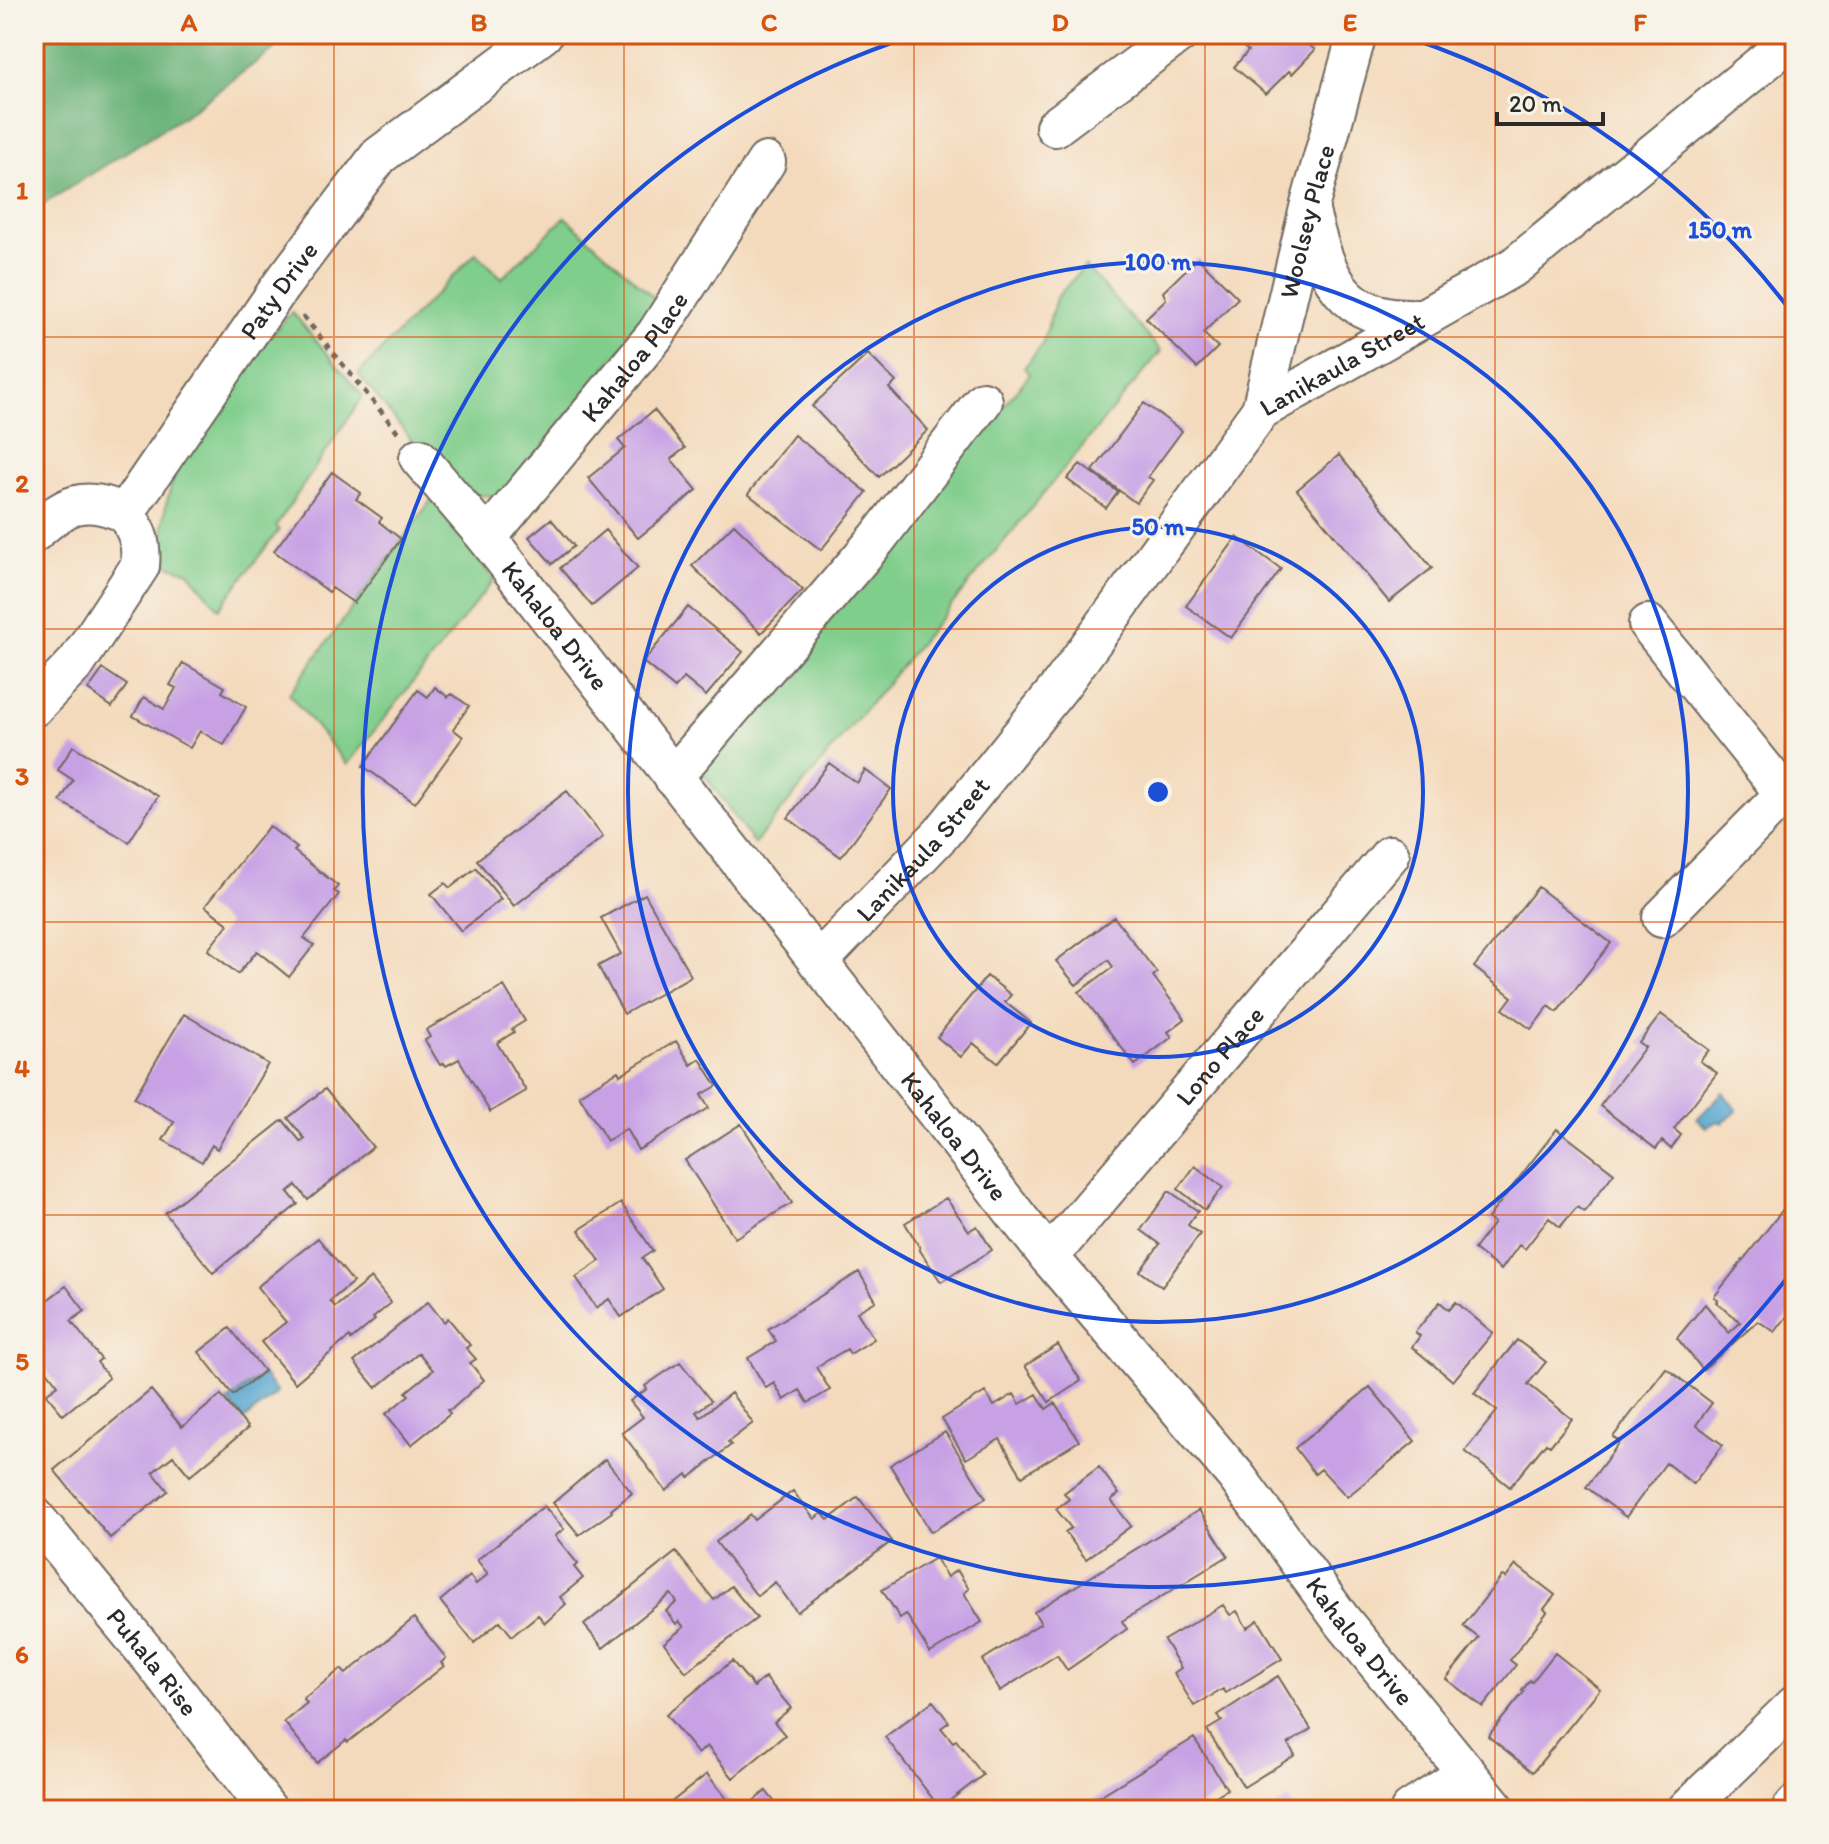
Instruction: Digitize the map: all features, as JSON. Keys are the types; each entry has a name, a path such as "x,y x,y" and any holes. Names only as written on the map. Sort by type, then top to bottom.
{"street":[{"name":"Paty Drive","path":"125,513 280,287 379,156 543,34"},
{"path":"1055,127 1179,34"},
{"name":"Woolsey Place","path":"1261,410 1309,208 1357,34"},
{"name":"Lanikaula Street","path":"818,962 941,834 1061,685 1261,410 1515,266 1795,37"},
{"name":"Kahaloa Place","path":"487,538 656,334 766,162"},
{"path":"1309,208 1324,262 1345,297 1371,313 1403,319 1419,318"},
{"path":"673,777 877,539 983,401"},
{"name":"Kahaloa Drive","path":"419,458 487,538 1049,1257 1236,1476 1340,1618 1497,1810"},
{"path":"34,533 75,504 103,502 125,513 137,530 142,550 140,566 77,662 34,707"},
{"path":"1648,624 1792,795 1662,918"},
{"name":"Lono Place","path":"1049,1257 1390,855"},
{"name":"Puhala Rise","path":"34,1516 153,1661 268,1810"},
{"path":"1686,1810 1795,1705"},
{"path":"1410,1810 1467,1773"},
{"path":"1791,1810 1795,1805"}],"path":[{"path":"280,287 419,458"}],"green space":[{"path":"34,34 294,34 187,114 34,210"},
{"path":"565,217 659,302 511,486 495,496 477,495 422,453 358,374 476,253 502,278"},
{"path":"1085,266 1161,351 754,844 701,770 1030,374 1024,368 1043,343 1056,298"},
{"path":"292,312 363,396 276,526 279,530 219,609 189,572 165,564 163,532 168,496 178,467 210,410"},
{"path":"432,499 494,580 347,765 289,694"}],"water":[{"path":"1723,1092 1737,1111 1723,1123 1718,1121 1706,1127 1697,1119"},
{"path":"263,1374 277,1393 244,1420 228,1401"}],"building":[{"path":"1243,34 1318,34 1308,44 1315,50 1292,74 1289,71 1266,94 1234,67 1248,51 1237,40"},
{"path":"1198,258 1238,298 1203,333 1218,347 1197,368 1146,318 1166,299 1163,292"},
{"path":"868,354 896,382 889,388 928,430 879,477 812,406"},
{"path":"1144,403 1182,431 1148,477 1153,480 1136,503 1093,471"},
{"path":"654,410 685,448 671,459 697,490 638,538 588,478 625,448 618,440"},
{"path":"794,435 867,492 821,550 748,494"},
{"path":"1339,455 1432,568 1389,602 1297,490"},
{"path":"1080,464 1118,492 1106,508 1067,479"},
{"path":"332,472 361,493 356,499 382,518 379,522 401,539 354,603 332,588 329,592 274,551"},
{"path":"551,519 574,546 552,564 529,537"},
{"path":"734,524 803,590 761,633 692,566"},
{"path":"605,530 638,568 592,606 560,568"},
{"path":"1237,537 1281,569 1231,638 1186,606"},
{"path":"688,607 743,652 706,696 684,678 675,688 643,662"},
{"path":"183,663 225,687 222,692 246,707 224,745 200,731 190,748 133,716 144,697 164,709 176,688 170,685"},
{"path":"103,669 127,685 112,707 88,690"},
{"path":"435,687 469,706 453,729 463,737 415,803 363,766 418,690 428,697"},
{"path":"73,746 158,796 129,842 60,801 73,780 58,770"},
{"path":"829,763 857,783 865,770 891,789 841,857 788,818"},
{"path":"567,791 603,837 514,906 477,860"},
{"path":"269,826 297,848 294,851 338,886 334,891 339,894 304,938 314,945 289,977 257,951 238,974 208,950 228,924 205,906"},
{"path":"476,868 501,899 461,931 431,894 445,883 450,888"},
{"path":"1538,887 1611,943 1557,1012 1549,1006 1531,1029 1503,1009 1512,997 1474,967"},
{"path":"645,894 691,976 624,1014 598,966 621,954 601,918"},
{"path":"1114,917 1157,973 1153,976 1185,1019 1168,1032 1172,1037 1135,1065 1079,992 1113,967 1108,960 1076,985 1056,961"},
{"path":"987,976 1011,995 1005,1002 1031,1023 998,1063 973,1043 961,1057 937,1037"},
{"path":"504,986 525,1021 497,1043 526,1091 490,1112 459,1059 446,1066 444,1063 440,1065 425,1040 430,1037 426,1030"},
{"path":"184,1014 268,1064 217,1149 212,1145 202,1162 163,1140 174,1122 134,1098"},
{"path":"1661,1014 1709,1050 1700,1061 1717,1073 1674,1129 1681,1135 1671,1149 1662,1141 1656,1149 1600,1106 1645,1047 1639,1043"},
{"path":"676,1041 691,1065 700,1059 717,1086 701,1095 709,1108 638,1150 626,1129 607,1141 579,1095 618,1071 620,1075"},
{"path":"325,1089 373,1147 308,1200 296,1185 288,1192 298,1204 213,1273 165,1213 283,1120 301,1142 305,1139 288,1118"},
{"path":"741,1124 792,1203 735,1238 685,1160"},
{"path":"1557,1129 1614,1173 1584,1212 1577,1207 1560,1227 1549,1218 1525,1249 1519,1245 1501,1270 1474,1249 1494,1223 1488,1218"},
{"path":"1195,1166 1223,1187 1205,1210 1178,1189"},
{"path":"1169,1191 1198,1211 1188,1225 1200,1234 1162,1287 1140,1271 1160,1244 1141,1230"},
{"path":"946,1198 969,1231 977,1226 992,1250 941,1282 905,1223"},
{"path":"621,1203 653,1251 642,1258 663,1289 621,1317 609,1299 596,1308 576,1277 600,1261 579,1230"},
{"path":"1788,1203 1795,1208 1795,1306 1775,1332 1758,1321 1703,1370 1677,1338 1705,1304 1729,1333 1741,1322 1714,1297"},
{"path":"318,1238 353,1282 330,1301 335,1307 371,1278 391,1303 351,1340 349,1337 295,1383 261,1342 286,1322 257,1287"},
{"path":"859,1272 876,1301 857,1312 874,1339 850,1354 847,1349 816,1367 830,1390 808,1403 800,1390 784,1400 774,1383 766,1388 748,1358 776,1341 768,1329"},
{"path":"66,1286 85,1311 71,1321 101,1359 97,1362 109,1378 63,1415 46,1394 58,1385 34,1354 34,1307"},
{"path":"428,1302 444,1322 448,1318 470,1345 466,1348 476,1359 470,1363 484,1380 447,1410 450,1414 411,1445 386,1414 433,1370 419,1353 376,1388 354,1362"},
{"path":"1440,1302 1449,1310 1456,1302 1493,1333 1453,1381 1412,1347 1420,1336 1415,1332"},
{"path":"230,1328 264,1371 233,1395 199,1352"},
{"path":"1517,1340 1546,1362 1528,1384 1572,1419 1550,1446 1546,1443 1510,1487 1465,1451 1497,1411 1474,1393"},
{"path":"1058,1345 1081,1381 1049,1402 1025,1366"},
{"path":"680,1362 711,1401 696,1412 700,1417 731,1393 753,1423 689,1478 687,1474 666,1491 622,1433 643,1417 630,1401 647,1389 645,1386"},
{"path":"1666,1368 1712,1403 1696,1425 1723,1445 1693,1484 1666,1463 1626,1517 1586,1487 1620,1442 1613,1437"},
{"path":"1370,1387 1415,1441 1347,1497 1321,1469 1315,1474 1295,1448"},
{"path":"151,1390 182,1427 221,1395 248,1428 190,1476 173,1456 153,1472 168,1491 110,1538 54,1470"},
{"path":"985,1392 994,1406 1014,1394 1020,1404 1037,1394 1046,1409 1055,1403 1079,1441 1022,1476 1000,1439 966,1459 942,1419"},
{"path":"945,1432 986,1498 931,1532 890,1465"},
{"path":"605,1459 632,1493 612,1512 579,1535 553,1503"},
{"path":"1099,1467 1119,1494 1111,1500 1131,1526 1086,1559 1065,1532 1071,1528 1056,1509 1069,1499 1064,1493"},
{"path":"793,1491 814,1519 822,1513 828,1520 858,1497 892,1541 797,1612 775,1582 757,1596 716,1542 751,1515 755,1520"},
{"path":"544,1506 564,1529 555,1536 578,1564 574,1567 583,1578 560,1597 566,1604 545,1623 538,1615 512,1636 500,1621 474,1643 440,1601 470,1576 476,1584 488,1574 477,1560"},
{"path":"1199,1510 1228,1556 1122,1621 1127,1629 1067,1670 1057,1655 1000,1691 982,1660 1041,1623 1034,1612"},
{"path":"676,1552 714,1600 731,1586 757,1618 686,1672 664,1643 684,1627 679,1621 676,1624 666,1611 677,1602 671,1594 603,1648 584,1625"},
{"path":"935,1558 947,1577 957,1570 969,1589 964,1593 982,1622 930,1653 906,1614 900,1618 882,1590"},
{"path":"1516,1565 1555,1595 1544,1609 1547,1612 1510,1660 1516,1665 1483,1707 1446,1679 1479,1638 1463,1626 1502,1576 1506,1578"},
{"path":"1223,1605 1230,1615 1237,1611 1247,1628 1258,1620 1282,1659 1226,1693 1223,1689 1194,1706 1174,1673 1181,1668 1164,1640"},
{"path":"414,1618 446,1658 441,1663 444,1666 317,1763 284,1722 307,1703 303,1699 341,1669 346,1674"},
{"path":"1555,1653 1600,1689 1533,1772 1488,1736 1530,1680 1532,1682"},
{"path":"732,1661 754,1687 765,1677 791,1708 774,1722 785,1735 733,1778 707,1746 698,1754 666,1715"},
{"path":"1278,1676 1311,1729 1288,1744 1295,1755 1244,1787 1207,1730 1222,1721 1218,1715"},
{"path":"933,1701 949,1722 941,1728 953,1742 956,1740 983,1775 940,1808 885,1737"},
{"path":"1194,1738 1227,1789 1194,1810 1077,1810"},
{"path":"707,1774 732,1805 726,1810 673,1810 669,1804"},
{"path":"766,1791 781,1810 742,1810"},
{"path":"1288,1799 1295,1810 1271,1810"}]}
